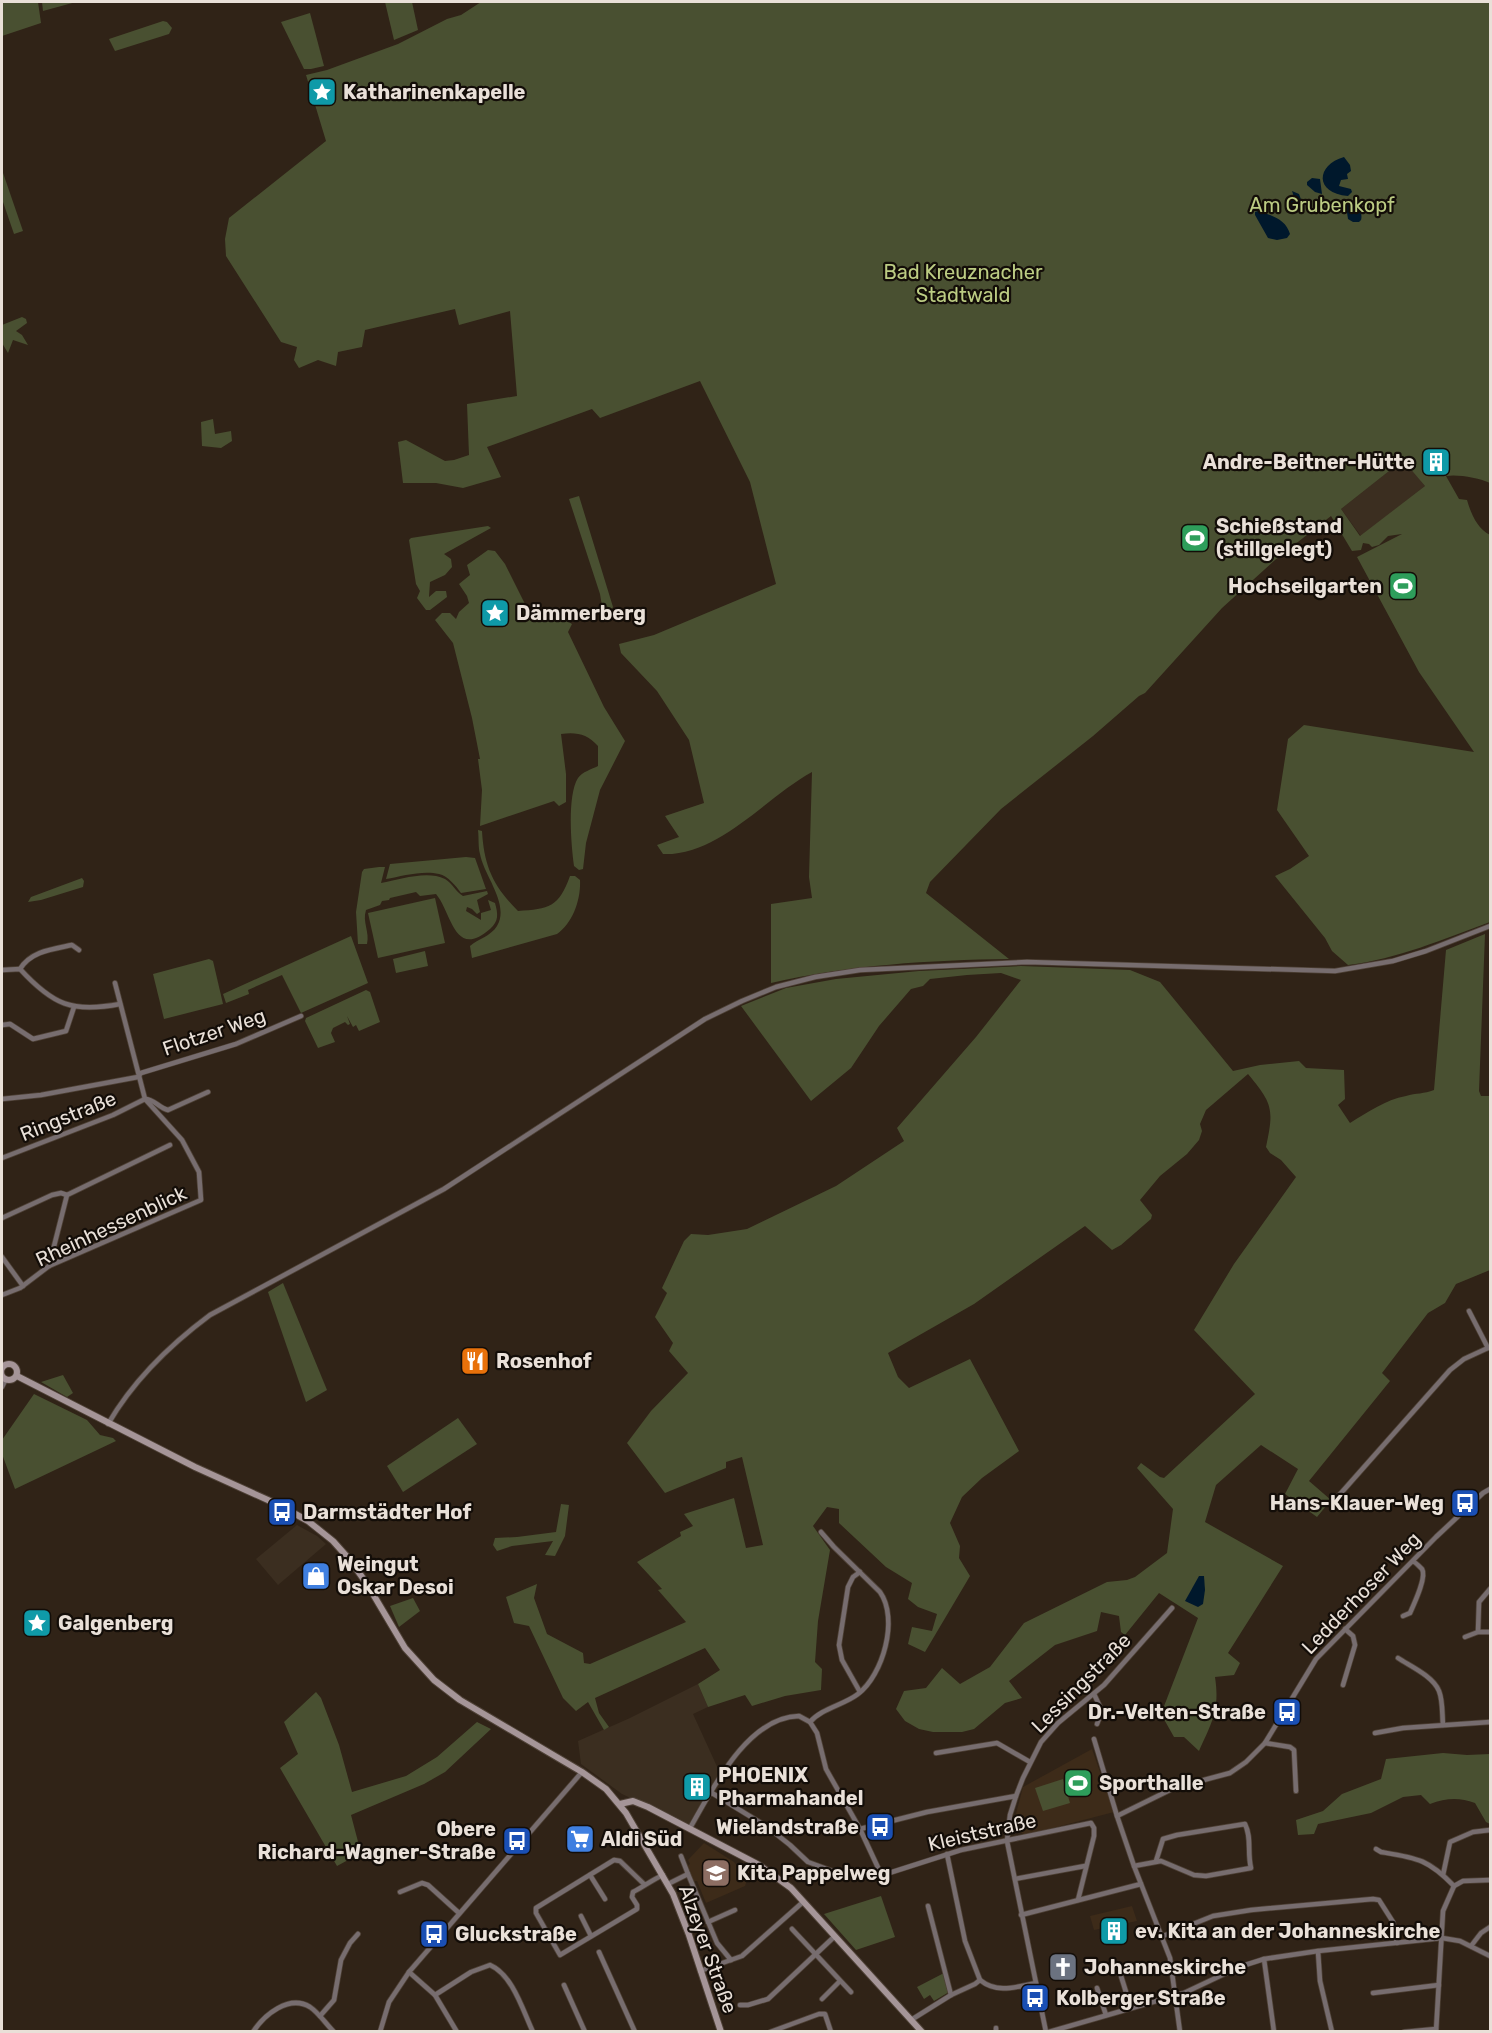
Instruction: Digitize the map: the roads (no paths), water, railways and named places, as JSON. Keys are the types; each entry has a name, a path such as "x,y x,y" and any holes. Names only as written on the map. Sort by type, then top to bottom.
{"main road":[{"path":"7,1365 12,1365 17,1370 16,1376 13,1379 6,1379 2,1374 2,1369 7,1365"},
{"name":"Alzeyer Straße","path":"16,1376 195,1467 285,1507 314,1526 333,1541 350,1560 405,1648 434,1680 460,1700 582,1772 606,1789 626,1813 668,1884 685,1923 721,2031"},
{"path":"620,1804 631,1801 638,1803 690,1828 759,1865 791,1888 922,2031"},
{"path":"626,1813 628,1806 638,1803"}],"street":[{"path":"108,1424 121,1403 160,1358 187,1332 210,1315 444,1189 705,1019 776,987 815,977 860,970 1027,962 1335,971 1393,962 1491,926"},
{"path":"2,970 20,969 29,958 44,951 72,945 79,950"},
{"path":"20,969 51,998 74,1007 96,1009 120,1004"},
{"path":"115,983 145,1099 161,1109 168,1110 208,1092"},
{"path":"2,1025 10,1024 33,1039 66,1031 74,1007"},
{"name":"Flotzer Weg","path":"2,1099 41,1095 138,1077 141,1073 236,1044 301,1016"},
{"name":"Ringstraße","path":"2,1158 112,1115 145,1099"},
{"name":"Rheinhessenblick","path":"2,1295 23,1286 49,1266 201,1200 200,1172 182,1140 145,1099"},
{"path":"2,1218 52,1196 61,1193 67,1195 170,1145"},
{"path":"49,1266 67,1195"},
{"path":"2,1257 23,1286"},
{"path":"1334,1500 1450,1370 1464,1359 1489,1348 1469,1311"},
{"path":"2,1387 6,1379"},
{"name":"Ledderhoser Weg","path":"1117,1816 1174,1788 1230,1773 1246,1762 1265,1743 1307,1671 1345,1629 1414,1562 1454,1519 1483,1493 1491,1489"},
{"path":"810,1722 815,1716 848,1701 873,1679 881,1662 889,1617 884,1597 821,1532"},
{"path":"1403,1616 1410,1613 1418,1595 1423,1574 1422,1568 1414,1562"},
{"path":"860,1572 853,1577 848,1587 839,1645 842,1660 860,1692"},
{"path":"1478,1632 1479,1602 1491,1589"},
{"name":"Lessingstraße","path":"1048,2031 1021,1915 1007,1841 1010,1815 1030,1762 1041,1742 1058,1723 1104,1685 1172,1608"},
{"path":"1343,1685 1355,1645 1353,1636 1345,1629"},
{"path":"1465,1637 1478,1632 1491,1632"},
{"path":"1398,1658 1423,1674 1438,1688 1443,1725"},
{"path":"1094,1694 1102,1711 1097,1724"},
{"path":"690,1828 741,1749 762,1730 794,1716 803,1717 810,1722 817,1733 826,1769 860,1829 927,1812 1016,1796"},
{"path":"1375,1733 1491,1722"},
{"path":"1094,1739 1134,1866 1170,1958 1180,2031"},
{"path":"936,1753 997,1743 1030,1762"},
{"path":"1265,1743 1290,1747 1294,1750 1296,1791"},
{"path":"380,2031 389,2002 409,1972 582,1772"},
{"path":"712,1793 766,1826 808,1862 849,1877"},
{"name":"Kleiststraße","path":"860,1829 881,1874 886,1874 947,1854 1091,1823 1094,1836 1085,1866"},
{"path":"1134,1866 1156,1861 1168,1863 1201,1876 1251,1868 1249,1859 1251,1835 1245,1824 1177,1835 1163,1839 1156,1861"},
{"path":"1443,1875 1448,1846 1452,1840 1473,1832 1490,1830"},
{"path":"1376,1848 1382,1852 1424,1861 1454,1886"},
{"path":"947,1854 965,1941 980,1980 994,1988 1002,1989 1036,1983"},
{"path":"681,1856 717,1943 731,1960"},
{"path":"645,1885 617,1860 535,1911 560,1955 637,1910 632,1895 663,1875"},
{"path":"1015,1879 1085,1866 1078,1900"},
{"path":"668,1884 688,1874"},
{"path":"591,1875 605,1899"},
{"path":"1404,2031 1436,2030 1443,1911 1454,1886 1462,1881 1491,1880"},
{"path":"400,1892 422,1883 429,1885 459,1913"},
{"path":"1021,1915 1141,1884"},
{"path":"1162,1936 1213,1916 1251,1910 1373,1899 1379,1900 1394,1922 1397,1942"},
{"path":"700,1971 742,1956 803,1902"},
{"path":"927,1906 951,1995"},
{"path":"708,1922 735,1910"},
{"path":"580,1916 591,1936"},
{"path":"1471,1946 1480,1933 1491,1927"},
{"path":"792,1929 851,1992"},
{"path":"320,2016 334,2000 341,1960 358,1934"},
{"path":"740,2005 768,1999 835,1936"},
{"path":"1048,2031 1200,1987 1239,1967 1264,1959 1442,1938 1471,1946 1491,1956"},
{"path":"1318,1951 1320,1981 1332,2031"},
{"path":"599,1952 635,2031"},
{"path":"1264,1959 1274,2031"},
{"path":"435,1995 471,1972 490,1965 501,1972 508,1981 533,2031"},
{"path":"409,1972 435,1995 457,2031"},
{"path":"1121,1976 1131,2008"},
{"path":"911,2020 980,1980"},
{"path":"822,1999 840,1981"},
{"path":"564,1985 585,2031"},
{"path":"1373,1993 1439,1985"},
{"path":"1097,1988 1106,2015"},
{"path":"253,2031 269,2013 283,2006 295,2004 308,2006 333,2031"},
{"path":"770,2031 819,2014 825,2014 831,2031"}],"water":[{"path":"1344,157 1351,171 1347,174 1348,179 1341,180 1339,186 1351,189 1352,192 1348,196 1329,190 1323,178 1328,166"},
{"path":"1312,178 1320,179 1322,194 1315,192 1307,185"},
{"path":"1292,191 1299,194 1302,202 1300,210 1291,209 1286,205 1288,200 1291,201 1294,197"},
{"path":"1350,201 1359,208 1361,220 1359,222 1348,219 1346,206"},
{"path":"1258,211 1282,221 1290,234 1287,238 1277,240 1268,238 1255,215"},
{"path":"1199,1576 1204,1576 1205,1590 1203,1604 1198,1607 1185,1601"}],"place":[{"name":"Katharinenkapelle","path":"322,92"},
{"name":"Andre-Beitner-Hütte","path":"1436,462"},
{"name":"Schießstand (stillgelegt)","path":"1195,538"},
{"name":"Hochseilgarten","path":"1403,586"},
{"name":"Dämmerberg","path":"495,613"},
{"name":"Rosenhof","path":"475,1361"},
{"name":"Hans-Klauer-Weg","path":"1465,1503"},
{"name":"Darmstädter Hof","path":"282,1512"},
{"name":"Weingut Oskar Desoi","path":"316,1576"},
{"name":"Galgenberg","path":"37,1623"},
{"name":"Dr.-Velten-Straße","path":"1287,1712"},
{"name":"Sporthalle","path":"1078,1783"},
{"name":"PHOENIX Pharmahandel","path":"697,1787"},
{"name":"Wielandstraße","path":"880,1827"},
{"name":"Aldi Süd","path":"580,1839"},
{"name":"Obere Richard-Wagner-Straße","path":"517,1841"},
{"name":"Kita Pappelweg","path":"716,1873"},
{"name":"ev. Kita an der Johanneskirche","path":"1114,1931"},
{"name":"Gluckstraße","path":"434,1934"},
{"name":"Johanneskirche","path":"1063,1967"},
{"name":"Kolberger Straße","path":"1035,1998"}],"park label":[{"name":"Am Grubenkopf","path":"1322,205"},
{"name":"Bad Kreuznacher Stadtwald","path":"963,284"}]}
